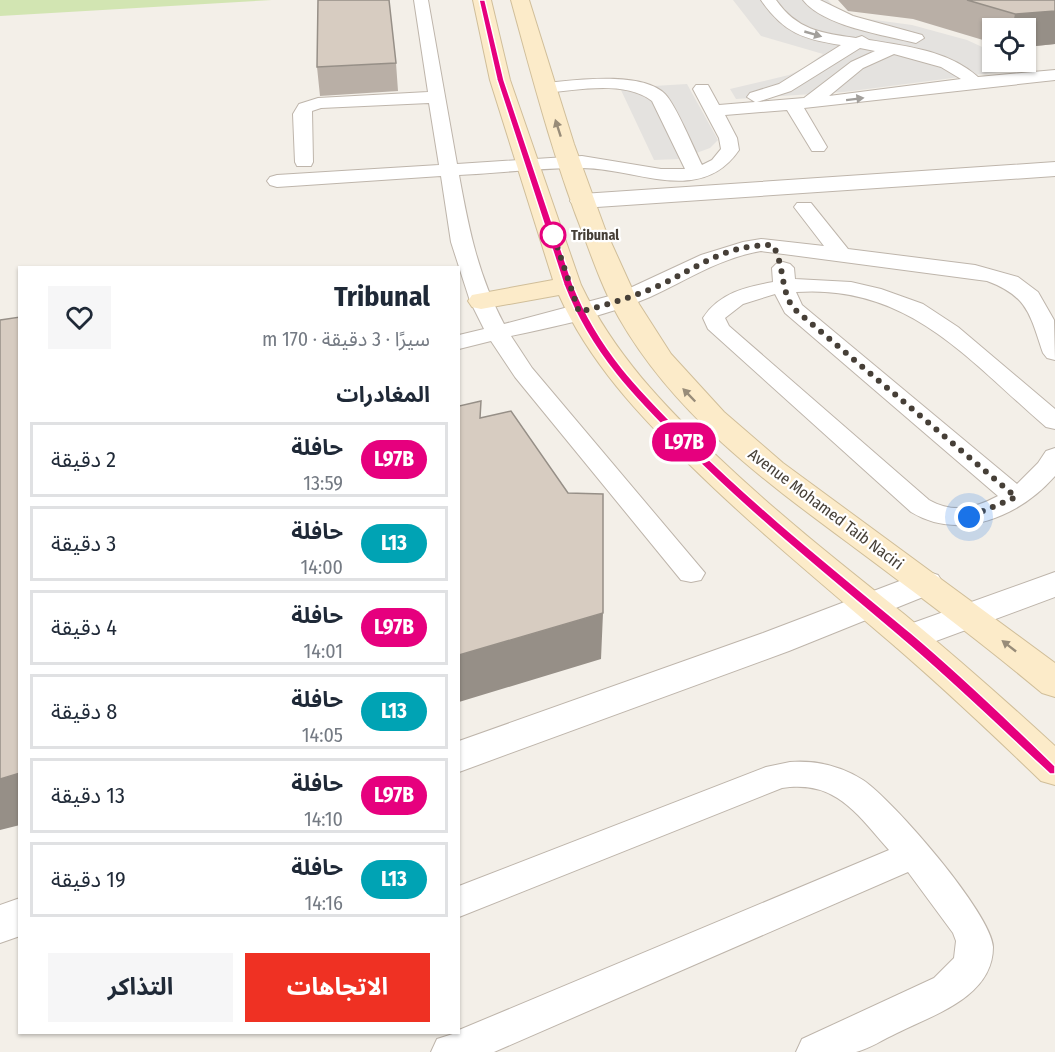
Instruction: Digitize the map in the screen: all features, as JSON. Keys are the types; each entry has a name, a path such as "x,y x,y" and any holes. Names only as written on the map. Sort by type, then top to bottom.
{"street":[{"path":"482,0 500,80 574,298 600,348 642,400 726,483 909,638 1055,770"},
{"name":"Avenue Mohamed Taib Naciri","path":"520,0 582,201 622,300 657,356 710,416 745,448 969,615 1055,683"},
{"path":"582,201 1055,169"},
{"path":"481,301 574,298"},
{"path":"460,757 870,606 926,583"},
{"path":"909,638 1055,584"},
{"path":"0,924 18,918"}],"lane":[{"path":"421,0 451,170 461,242 481,301 497,332 523,372 691,573"},
{"path":"768,0 782,18 797,29 855,44 945,62 964,72 975,82"},
{"path":"810,0 837,15 961,53"},
{"path":"708,100 751,98 777,92 855,44 885,30"},
{"path":"800,104 856,65 920,39"},
{"path":"981,64 995,80"},
{"path":"708,100 800,104 975,82 1055,75"},
{"path":"546,88 610,85 642,88 656,94 696,172"},
{"path":"304,162 302,111 311,105 438,97"},
{"path":"278,181 570,163 606,164 649,174 674,175 696,172 719,163 730,150 728,138 708,100"},
{"path":"800,104 818,147"},
{"path":"804,207 841,254"},
{"path":"773,245 782,265 785,292 793,308 1016,497"},
{"path":"460,342 497,332 574,298 622,300 660,285 727,251 748,246 773,245 975,270 1007,279 1021,286 1036,303 1055,353"},
{"path":"1055,422 943,326 920,310 890,299 843,288 784,285 758,291 722,307 714,318 715,324 930,512 943,516 969,517 1016,497 1041,479 1055,456"},
{"path":"460,902 778,776 795,773 822,776 848,786 862,797 966,921 974,941 972,961 963,978 947,990 816,1052"},
{"path":"451,1052 912,855"}],"green space":[{"path":"0,0 272,0 0,16"}],"shaded area":[{"path":"733,0 828,0 835,8 853,17 912,25 967,40 982,47 982,72 999,72 844,92 736,99 730,89 789,75 804,68 823,54 761,36"},
{"path":"687,84 718,140 710,148 680,159 654,160 620,88"}],"building":[{"path":"318,0 389,0 396,63 317,67"},
{"path":"967,0 1055,0 1055,11 1015,14"},
{"path":"18,317 18,774 0,779 0,320"},
{"path":"481,401 480,418 511,411 568,493 603,494 603,613 460,655 460,406"}],"bus line":[{"name":"L97B","path":"482,0 500,80 557,246 568,285 579,312 600,348 634,392 726,483 782,533 909,638 1055,770"}],"place":[{"name":"Tribunal","path":"553,235"}],"route":[{"path":"553,235 552,231 568,285 579,312 642,293 727,251 748,246 773,245 782,265 785,292 793,308 1016,497 969,517"}]}
